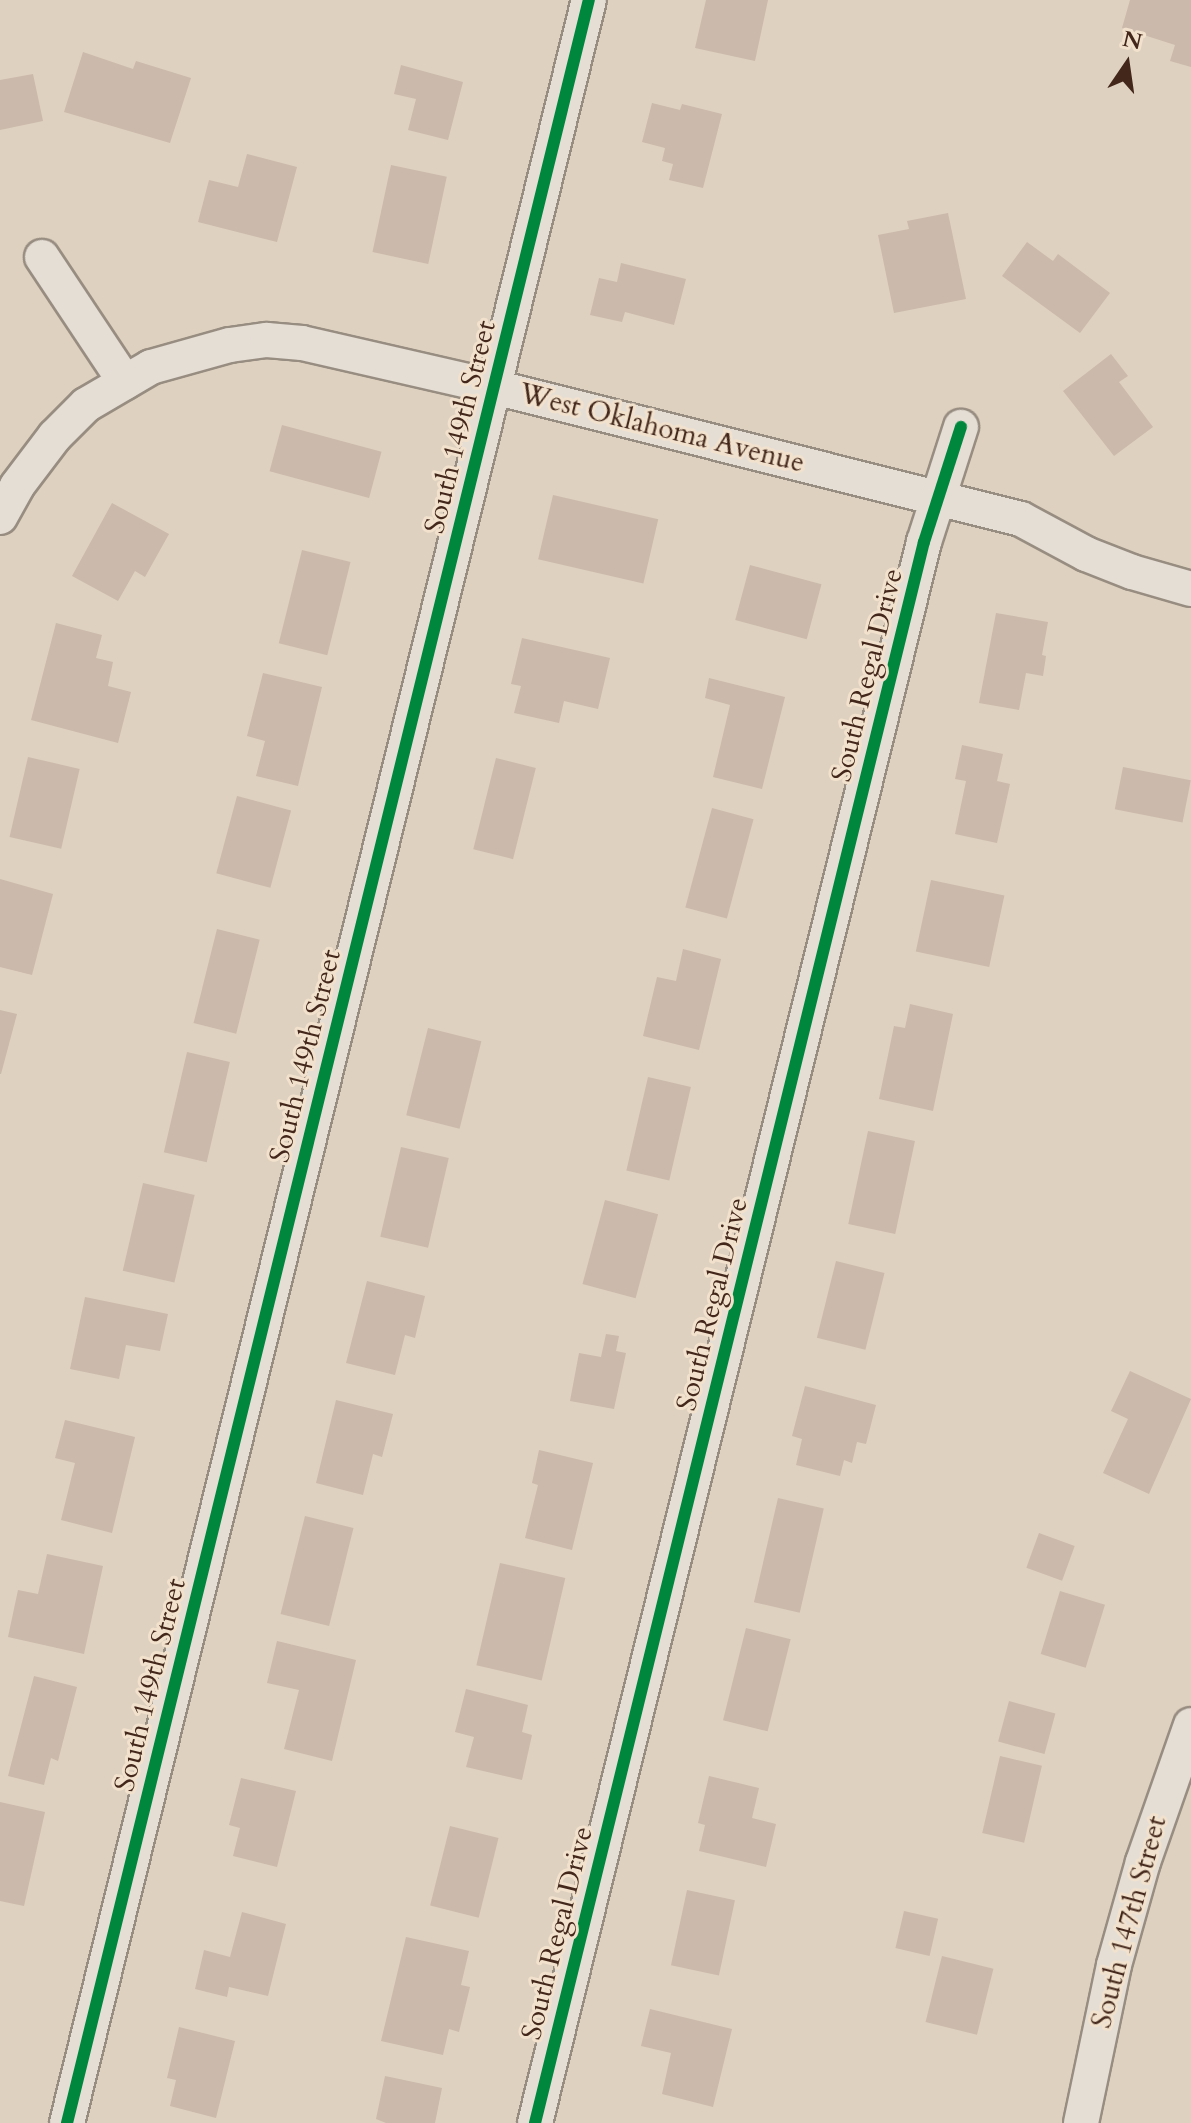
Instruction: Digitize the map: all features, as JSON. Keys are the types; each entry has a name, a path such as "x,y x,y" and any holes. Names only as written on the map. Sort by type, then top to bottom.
{"street":[{"name":"South 149th Street","path":"67,2123 589,0"},
{"path":"42,257 125,382"},
{"name":"West Oklahoma Avenue","path":"0,517 17,486 55,436 86,405 151,367 190,354 267,340 302,343 494,387 1021,519 1086,554 1132,572 1191,589"},
{"name":"South Regal Drive","path":"535,2123 924,542 961,427"},
{"name":"South 147th Street","path":"1081,2123 1114,1965 1148,1847 1191,1725"}],"building":[{"path":"706,0 768,0 755,61 695,48"},
{"path":"1130,0 1191,0 1191,67 1170,61 1175,45 1122,28"},
{"path":"83,52 133,69 136,61 191,78 170,143 64,112"},
{"path":"401,65 463,82 448,140 408,130 416,99 394,94"},
{"path":"33,74 43,121 0,130 0,80"},
{"path":"652,103 680,110 682,104 722,114 703,188 669,180 673,164 662,161 665,148 642,142"},
{"path":"247,154 297,167 277,242 198,222 209,180 238,187"},
{"path":"391,165 447,177 428,264 372,252"},
{"path":"948,213 966,299 894,313 878,235 909,229 907,221"},
{"path":"1027,242 1053,261 1058,254 1110,293 1080,333 1002,276"},
{"path":"621,263 686,279 674,325 625,312 622,322 590,315 599,278 617,282"},
{"path":"1111,354 1128,376 1119,382 1153,427 1114,456 1063,391"},
{"path":"282,425 381,452 369,498 270,471"},
{"path":"553,495 658,519 643,584 538,559"},
{"path":"112,503 169,534 145,577 135,571 118,601 72,576"},
{"path":"302,550 351,562 327,655 279,643"},
{"path":"750,565 821,584 807,639 735,620"},
{"path":"996,613 1048,622 1042,655 1046,656 1043,676 1026,673 1019,710 979,703"},
{"path":"56,623 102,635 96,658 113,662 108,686 131,692 118,743 31,720"},
{"path":"522,638 610,658 598,709 564,701 559,723 514,713 521,686 511,684"},
{"path":"263,673 322,687 298,786 256,776 265,741 247,736"},
{"path":"709,678 785,697 762,789 713,777 730,705 705,698"},
{"path":"962,745 1003,754 997,781 1010,784 997,843 955,834 966,781 955,779"},
{"path":"28,757 80,769 61,849 10,837"},
{"path":"496,758 536,768 513,859 473,849"},
{"path":"1123,767 1191,780 1183,822 1115,809"},
{"path":"237,796 291,810 270,888 216,873"},
{"path":"712,808 754,819 727,919 685,907"},
{"path":"0,879 53,894 32,975 0,967"},
{"path":"931,880 1004,896 989,967 916,951"},
{"path":"217,929 260,940 236,1034 194,1023"},
{"path":"683,949 721,959 699,1050 643,1036 657,977 676,981"},
{"path":"910,1004 953,1014 933,1111 879,1099 894,1026 905,1028"},
{"path":"0,1010 17,1014 1,1074 0,1074"},
{"path":"428,1028 481,1041 460,1129 406,1115"},
{"path":"187,1052 230,1062 207,1162 164,1152"},
{"path":"648,1077 691,1087 669,1180 626,1171"},
{"path":"868,1131 915,1141 895,1234 848,1224"},
{"path":"401,1147 449,1158 428,1248 380,1237"},
{"path":"143,1183 195,1195 174,1283 123,1271"},
{"path":"605,1200 658,1214 636,1298 582,1284"},
{"path":"836,1261 885,1273 865,1350 817,1338"},
{"path":"367,1281 425,1296 415,1338 405,1335 395,1375 346,1363"},
{"path":"85,1297 168,1314 160,1351 126,1345 119,1379 70,1369"},
{"path":"606,1334 619,1336 616,1351 626,1353 614,1409 570,1401 579,1353 601,1357"},
{"path":"1130,1371 1191,1399 1149,1494 1103,1473 1128,1419 1111,1411"},
{"path":"805,1386 876,1405 866,1444 857,1442 852,1463 844,1460 840,1476 796,1465 802,1439 792,1436"},
{"path":"336,1400 393,1414 382,1457 373,1454 363,1495 316,1483"},
{"path":"65,1420 135,1437 112,1533 61,1520 75,1463 55,1458"},
{"path":"539,1450 593,1463 572,1550 525,1538 538,1485 532,1483"},
{"path":"778,1498 824,1509 800,1613 754,1602"},
{"path":"305,1516 354,1528 329,1626 281,1614"},
{"path":"1039,1533 1075,1546 1062,1581 1026,1568"},
{"path":"47,1554 103,1566 84,1654 8,1637 18,1590 38,1594"},
{"path":"500,1563 565,1578 542,1680 476,1665"},
{"path":"1060,1591 1105,1605 1086,1668 1041,1654"},
{"path":"746,1628 791,1639 768,1731 723,1720"},
{"path":"277,1641 356,1660 332,1761 284,1749 299,1690 267,1683"},
{"path":"34,1676 77,1687 58,1761 51,1758 44,1785 8,1776"},
{"path":"466,1689 528,1705 522,1732 532,1735 522,1780 466,1767 474,1737 455,1732"},
{"path":"1009,1701 1055,1713 1044,1754 998,1742"},
{"path":"1000,1756 1042,1766 1024,1843 982,1833"},
{"path":"709,1776 759,1788 752,1818 776,1824 766,1867 699,1851 705,1825 698,1823"},
{"path":"241,1778 296,1791 277,1867 233,1856 240,1828 229,1825"},
{"path":"0,1802 45,1812 24,1906 0,1901"},
{"path":"450,1826 499,1838 479,1918 430,1906"},
{"path":"687,1890 735,1900 719,1976 671,1965"},
{"path":"904,1911 938,1919 930,1956 895,1948"},
{"path":"242,1912 286,1924 268,1996 229,1987 227,1997 195,1989 204,1950 230,1957"},
{"path":"406,1937 469,1951 461,1985 470,1987 459,2032 449,2029 443,2055 381,2041"},
{"path":"942,1956 993,1969 977,2035 926,2022"},
{"path":"650,2009 732,2029 713,2107 662,2094 671,2053 641,2046"},
{"path":"179,2027 235,2041 216,2118 170,2106 176,2080 167,2078"},
{"path":"385,2076 442,2088 435,2123 386,2123 376,2119"}],"cycle path":[{"path":"67,2123 589,0"},
{"path":"535,2123 924,542 961,427"}]}
